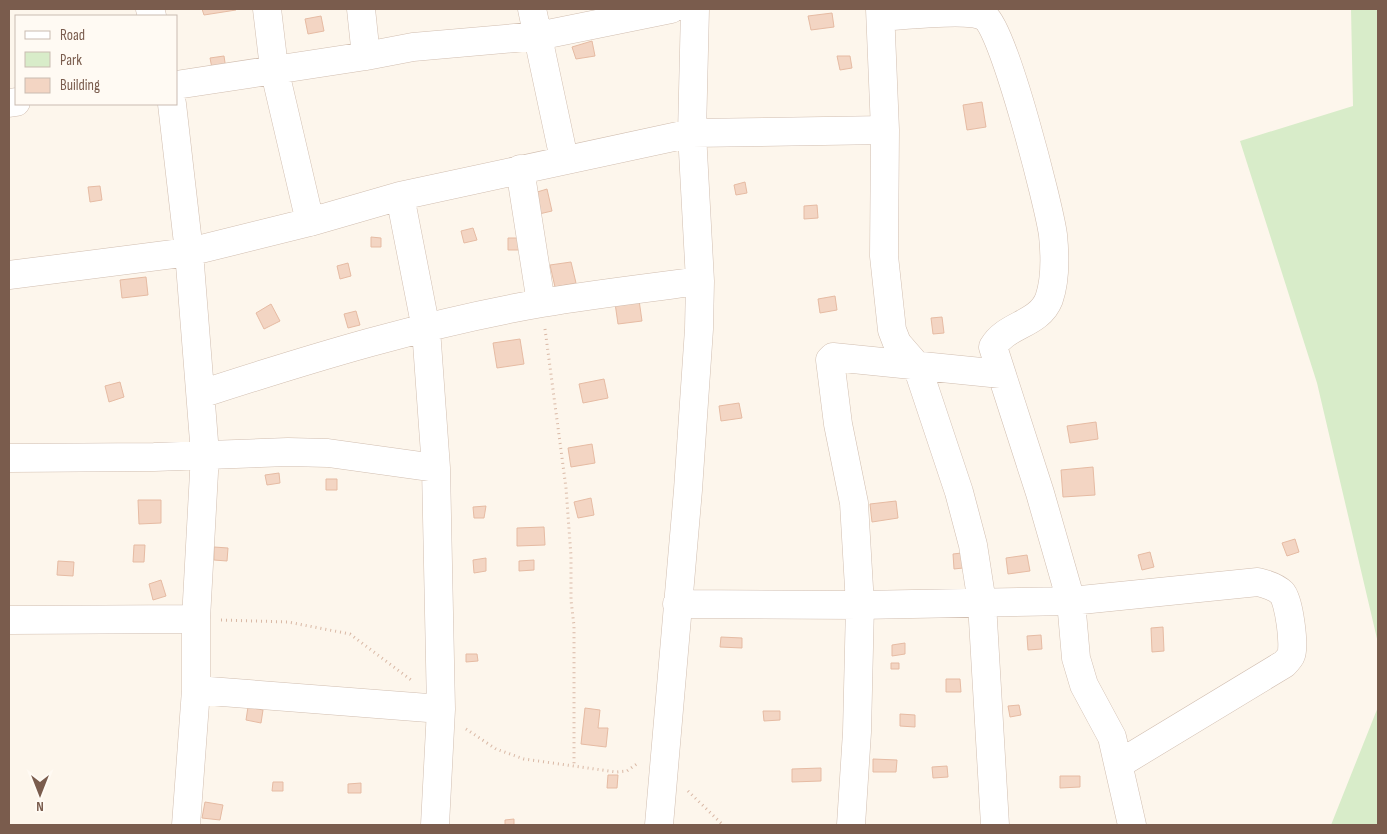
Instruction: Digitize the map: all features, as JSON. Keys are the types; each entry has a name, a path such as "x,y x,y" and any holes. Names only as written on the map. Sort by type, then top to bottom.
{"street":[{"path":"266,9 274,68 310,222"},
{"path":"361,9 366,56"},
{"path":"532,9 564,159"},
{"path":"178,85 274,68 366,56 413,46 538,36 671,9"},
{"path":"659,825 691,454 700,281 692,133 695,9"},
{"path":"995,825 982,603 973,545 959,492 917,366 897,343 892,330 884,256 885,130 880,13 974,14 988,19 999,38 1014,83 1052,226 1054,275 1048,301 1040,312 1028,322 1000,337 993,347 1071,601 1076,658 1091,703 1108,726 1119,764 1132,825"},
{"path":"172,105 189,252 205,454 196,619 196,690 186,825"},
{"path":"9,275 189,252 310,222 400,196 564,159 692,133 885,130"},
{"path":"520,169 541,304"},
{"path":"400,196 426,328 436,468 441,709 435,825"},
{"path":"201,394 300,362 426,328 541,304 700,281"},
{"path":"851,825 857,732 860,605 854,503 829,363 833,357 1001,374"},
{"path":"9,458 328,453 436,468"},
{"path":"677,604 860,605 1071,601 1258,582 1270,585 1284,594 1288,607 1292,654 1284,664 1119,764"},
{"path":"9,620 196,619"},
{"path":"196,690 441,709"}],"path":[{"path":"541,304 556,397 566,497 570,600 574,626 574,766"},
{"path":"664,768 723,825"}],"green space":[{"path":"1351,9 1378,9 1378,643 1317,383 1240,141 1353,106"},
{"path":"1378,707 1378,825 1331,825"}],"building":[{"path":"202,9 236,9 236,10 204,15"},
{"path":"832,13 834,27 811,30 808,16"},
{"path":"321,16 324,31 308,34 305,19"},
{"path":"592,41 595,56 576,59 572,47"},
{"path":"224,56 227,76 214,79 210,58"},
{"path":"837,56 850,56 852,68 840,70"},
{"path":"982,102 986,127 967,130 963,105"},
{"path":"745,182 747,193 736,195 734,185"},
{"path":"100,186 102,200 90,202 88,187"},
{"path":"547,189 552,211 539,214 534,193"},
{"path":"817,205 818,218 804,219 804,206"},
{"path":"473,228 477,240 464,243 461,231"},
{"path":"371,237 381,238 381,247 371,247"},
{"path":"508,238 523,238 523,250 508,250"},
{"path":"571,262 576,283 555,287 550,265"},
{"path":"348,263 351,276 340,279 337,266"},
{"path":"146,277 148,295 122,298 120,280"},
{"path":"835,296 837,310 820,313 818,299"},
{"path":"639,300 642,321 618,324 615,303"},
{"path":"271,304 280,321 264,329 256,313"},
{"path":"356,311 360,325 348,328 344,314"},
{"path":"942,317 944,333 933,334 931,318"},
{"path":"520,339 524,364 497,368 493,343"},
{"path":"604,379 608,398 583,403 579,384"},
{"path":"120,382 124,397 109,402 105,386"},
{"path":"739,403 742,418 721,421 719,406"},
{"path":"1096,422 1098,439 1070,443 1067,426"},
{"path":"592,444 595,463 571,467 568,448"},
{"path":"1093,467 1095,495 1063,497 1061,470"},
{"path":"279,473 280,483 267,485 265,475"},
{"path":"326,479 337,479 337,490 326,490"},
{"path":"591,498 594,515 578,518 574,502"},
{"path":"138,500 161,500 161,523 139,524"},
{"path":"896,501 898,518 872,522 870,504"},
{"path":"486,506 484,518 474,518 473,507"},
{"path":"544,527 545,545 517,546 517,528"},
{"path":"1295,539 1299,552 1287,556 1282,543"},
{"path":"134,545 145,545 144,562 133,562"},
{"path":"214,547 228,548 227,561 214,560"},
{"path":"970,552 972,567 954,569 953,554"},
{"path":"1150,552 1154,567 1142,570 1138,555"},
{"path":"1027,555 1030,571 1008,574 1006,558"},
{"path":"486,558 486,571 474,573 473,560"},
{"path":"534,560 534,570 519,571 519,561"},
{"path":"58,561 74,562 73,576 57,575"},
{"path":"161,580 166,596 153,600 149,584"},
{"path":"1163,627 1164,651 1152,652 1151,628"},
{"path":"1041,635 1042,649 1028,650 1027,636"},
{"path":"721,637 742,638 742,648 720,647"},
{"path":"905,643 905,654 892,656 892,645"},
{"path":"466,654 477,654 478,661 466,662"},
{"path":"891,663 899,663 899,669 891,669"},
{"path":"946,679 960,679 961,692 946,692"},
{"path":"1019,705 1021,715 1010,717 1008,706"},
{"path":"248,707 263,710 261,723 246,720"},
{"path":"585,708 600,710 598,728 608,728 606,747 581,744"},
{"path":"763,711 780,711 780,720 764,721"},
{"path":"900,714 915,715 915,727 900,726"},
{"path":"873,759 897,760 896,772 873,772"},
{"path":"947,766 948,777 933,778 932,767"},
{"path":"821,768 821,781 792,782 792,769"},
{"path":"608,775 618,775 617,788 607,788"},
{"path":"1060,776 1080,776 1080,787 1060,788"},
{"path":"273,782 283,782 283,791 272,791"},
{"path":"361,783 361,793 348,793 348,784"},
{"path":"205,802 223,805 220,820 202,818"},
{"path":"514,819 514,825 505,825 505,820"}]}
